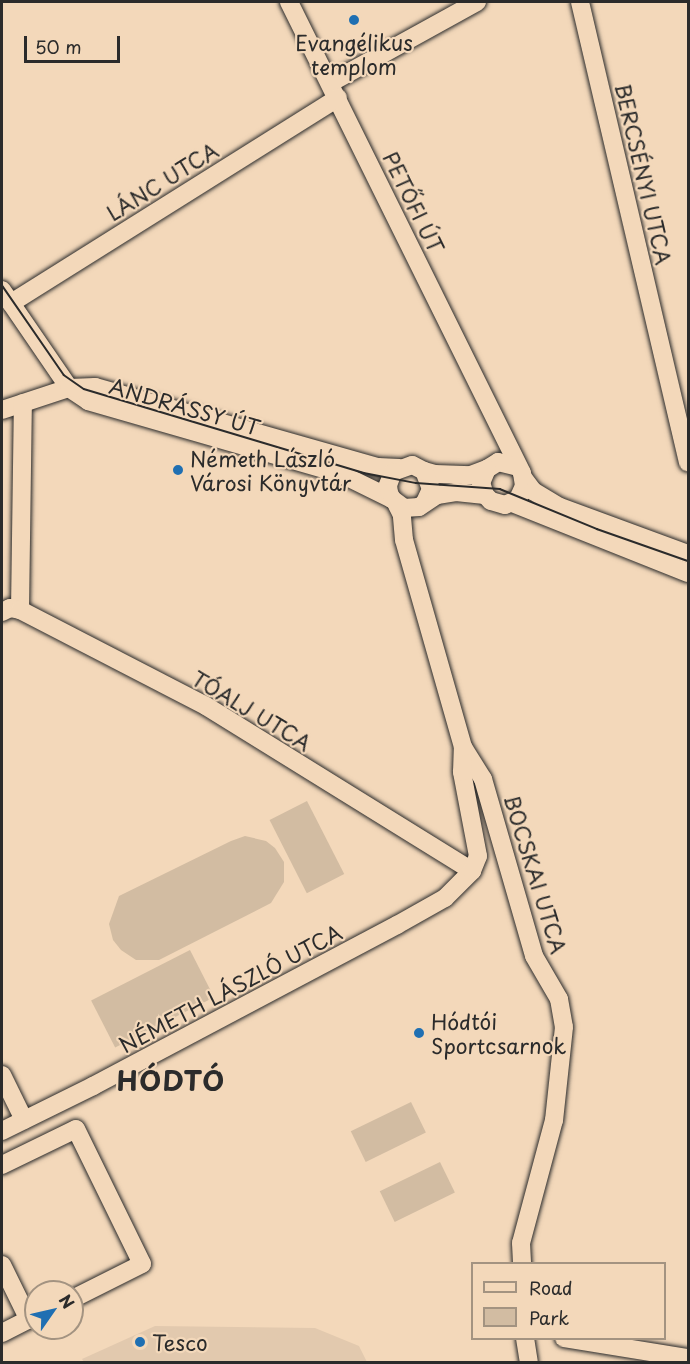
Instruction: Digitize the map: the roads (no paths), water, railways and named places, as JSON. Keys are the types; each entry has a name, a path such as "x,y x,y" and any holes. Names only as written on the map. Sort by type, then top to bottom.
{"street":[{"name":"PETŐFI ÚT","path":"289,2 521,473"},
{"name":"LÁNC UTCA","path":"6,297 477,2"},
{"name":"BERCSÉNYI UTCA","path":"580,2 688,463"},
{"name":"ANDRÁSSY ÚT","path":"6,297 69,388 88,401 341,474 395,502"},
{"name":"ANDRÁSSY ÚT","path":"69,388 95,387 378,467 399,468"},
{"path":"2,410 69,388"},
{"path":"11,611 23,403"},
{"name":"PETŐFI ÚT","path":"489,467 497,451 497,423"},
{"path":"688,554 560,507 533,491 521,473 505,462 471,475 435,474 412,465 393,472 388,485 395,502 411,508 437,495 456,492 485,495 497,504 512,503 688,573"},
{"path":"485,495 481,483 489,467"},
{"path":"422,504 431,489 424,471"},
{"path":"512,503 522,493 521,473"},
{"name":"BOCSKAI UTCA","path":"395,502 402,515 404,540 463,747 483,779 534,956 559,999 564,1026 555,1120 521,1243 522,1262"},
{"name":"BOCSKAI UTCA","path":"417,582 414,540 422,504"},
{"name":"TÓALJ UTCA","path":"11,611 206,706 472,871"},
{"name":"BOCSKAI UTCA","path":"463,747 462,772 478,856 472,871"},
{"name":"NÉMETH LÁSZLÓ UTCA","path":"2,1131 446,898 472,871"},
{"path":"2,1075 24,1120"},
{"path":"2,1165 75,1129 142,1264 84,1293"},
{"path":"2,1264 24,1302"},
{"path":"3,1329 24,1321"},
{"path":"525,1340 529,1362"},
{"path":"576,1340 688,1358"}],"tram line":[{"path":"2,285 64,375 84,389 364,473 416,483 500,489 597,529 688,561"}],"place":[{"name":"Evangélikus templom","path":"354,20"},
{"name":"Németh László Városi Könyvtár","path":"178,470"},
{"name":"Hódtói Sportcsarnok","path":"419,1033"},
{"name":"Tesco","path":"140,1342"}],"district":[{"name":"HÓDTÓ","path":"171,1080"}]}
